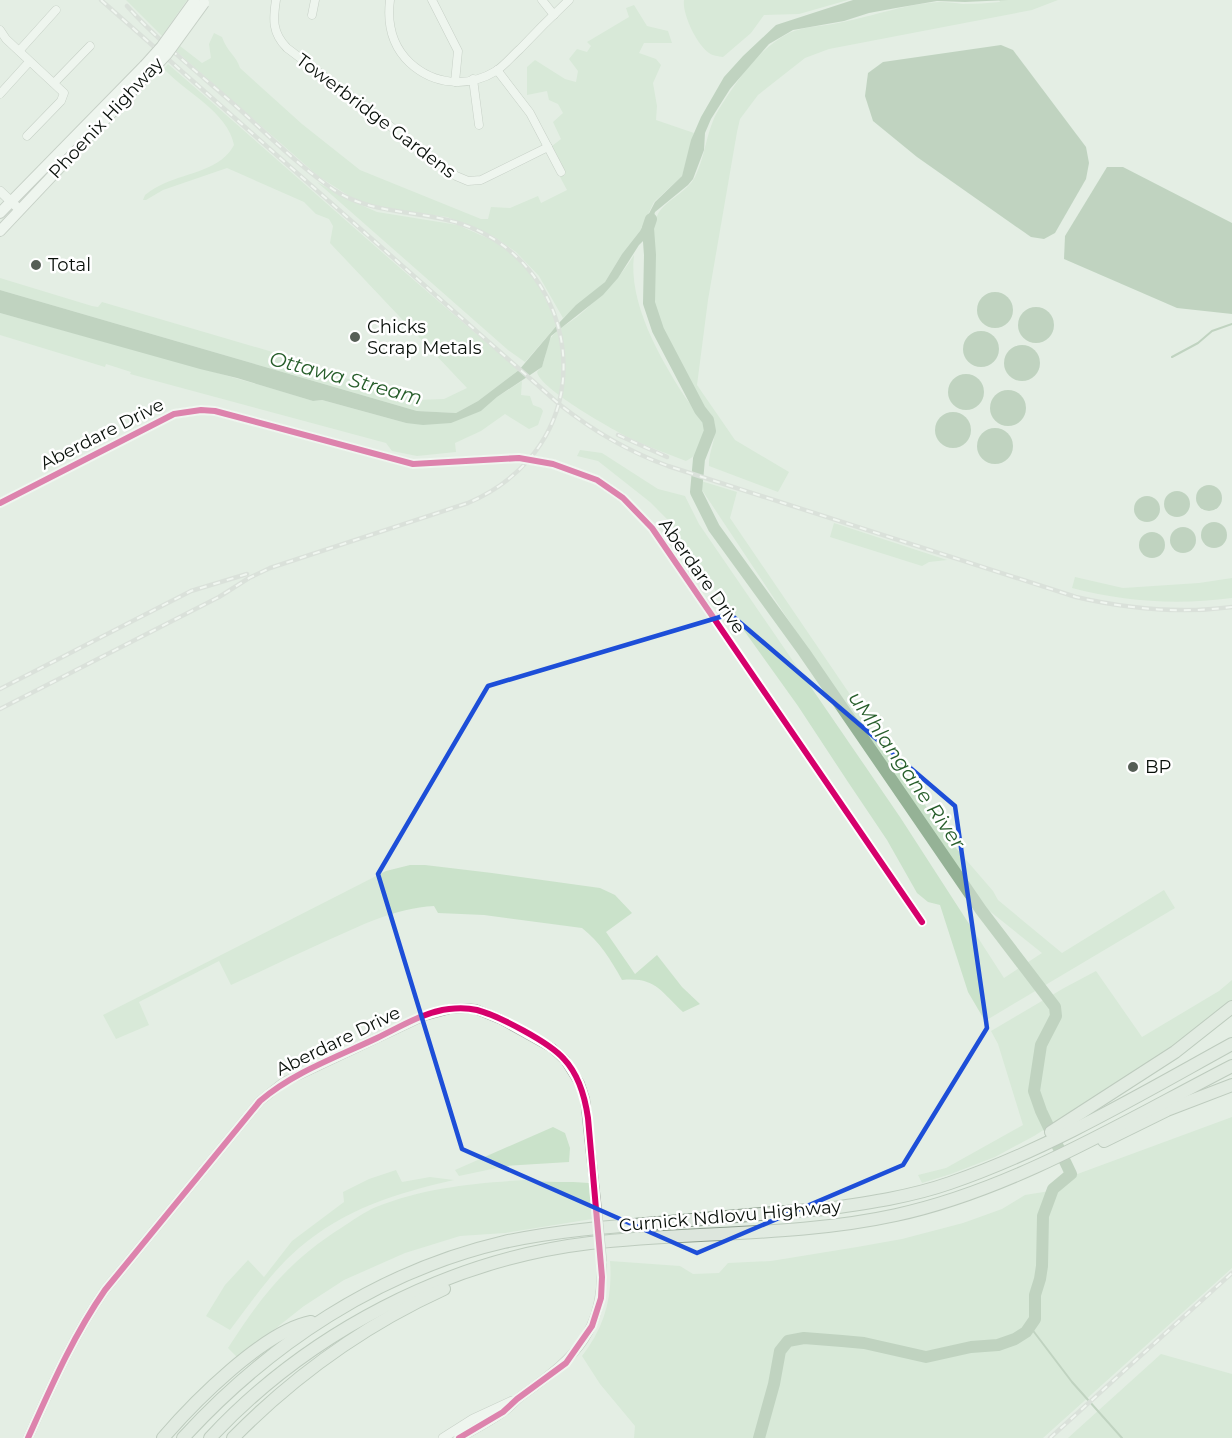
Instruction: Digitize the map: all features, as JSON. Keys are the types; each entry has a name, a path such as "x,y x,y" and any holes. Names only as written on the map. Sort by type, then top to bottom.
{"main road":[{"name":"Phoenix Highway","path":"0,231 148,67 168,39 202,1"},
{"name":"Phoenix Highway","path":"0,213 148,67"},
{"path":"1036,1145 1176,1052 1232,1007"},
{"path":"1036,1145 1232,1044"},
{"name":"Curnick Ndlovu Highway","path":"210,1438 278,1374 339,1334 411,1295 473,1270 540,1252 590,1243 799,1229 874,1220 935,1206 1023,1177 1232,1066"},
{"path":"1064,1156 1167,1110 1232,1085"},
{"name":"Curnick Ndlovu Highway","path":"183,1438 245,1376 287,1342 320,1321 411,1272 470,1251 555,1233 865,1204 941,1186 1012,1158 1036,1145"},
{"path":"233,1438 301,1376 364,1331 442,1290 484,1273 563,1253 614,1246 789,1235 893,1222 978,1199 1023,1177"},
{"path":"163,1438 194,1403 247,1358 291,1328 320,1321"}],"street":[{"name":"Towerbridge Gardens","path":"276,0 274,29 287,48 456,176 468,181 481,180 548,147"},
{"path":"312,15 315,0"},
{"path":"390,0 388,15 391,32 401,53 425,75 438,80 455,82 497,70 569,0"},
{"path":"432,0 458,51 455,82"},
{"path":"542,0 554,15"},
{"path":"19,51 56,10"},
{"path":"0,30 30,62 62,90 63,96 27,136"},
{"path":"54,83 90,46"},
{"path":"0,94 30,62"},
{"path":"497,70 530,113 561,172"},
{"path":"472,79 479,125"},
{"path":"0,191 20,210"},
{"name":"Aberdare Drive","path":"0,503 174,414 201,410 215,411 413,464 519,458 553,464 597,480 623,498 652,528 922,922"},
{"name":"Aberdare Drive","path":"28,1438 71,1346 94,1306 260,1101 284,1082 424,1016 450,1009 475,1009 500,1019 552,1048 565,1060 580,1084 585,1099 602,1262 601,1298 598,1311 587,1335 566,1363 501,1409"},
{"path":"443,1438 501,1409"},
{"path":"459,1438 501,1409"}],"highlighted area":[{"path":"730,614 955,806 987,1028 903,1165 697,1253 462,1149 378,874 488,686"}],"shaded area":[{"path":"126,0 187,0 162,36"},
{"path":"684,0 848,0 799,14 764,15 751,33 723,57 711,54 704,49 695,36 685,13"},
{"path":"853,0 1008,0 937,1 896,8 844,21 793,30 769,44 730,89 711,119 705,133 704,150 693,179 655,212 648,236 639,245 618,278 603,295 551,336 542,367 497,397 481,411 451,423 423,425 406,423 322,400 313,401 0,313 0,290 417,411 456,413 478,401 519,370 576,305 605,282 622,254 640,231 655,202 682,176 691,140 701,117 724,77 743,56 776,25"},
{"path":"999,0 1058,0 1032,10 829,49 805,58 758,95 740,119 708,300 697,385 735,440 789,472 778,492 709,466 715,433 713,418 697,400 688,385 680,364 655,319 651,302 650,269 653,230 659,212 695,177 711,125 719,109 758,57 778,39 789,33 916,5 941,2 963,4 1000,2"},
{"path":"634,5 647,26 668,31 672,43 644,43 639,53 656,59 661,65 653,83 657,106 656,120 694,133 682,176 654,202 640,231 622,254 605,282 563,318 539,276 516,252 493,236 447,217 388,210 365,204 349,196 318,176 176,51 180,46 202,63 211,58 209,44 214,33 222,37 240,68 302,124 360,170 481,219 488,219 491,207 510,208 538,196 541,203 567,190 559,175 565,172 552,146 561,139 553,122 563,113 558,104 549,100 547,91 527,95 527,67 535,60 565,79 576,82 578,71 569,59 577,49 587,52 591,46 587,42 629,17 626,8"},
{"path":"1001,45 1013,50 1086,147 1089,163 1086,179 1055,233 1044,239 1031,237 917,157 873,121 865,96 868,73 883,62"},
{"path":"168,64 519,370 478,401 456,413 417,411 0,290 0,278 92,306 98,307 102,302 320,366 319,370 417,400 444,399 467,388 330,243 333,226 329,219 316,214 304,202 227,168 163,190 143,200 145,195 160,185 213,165 229,153 234,145 230,133 215,113 164,69"},
{"path":"1107,167 1123,167 1232,223 1232,314 1177,308 1064,259 1065,236"},
{"path":"317,182 377,212 458,225 501,244 526,267 540,288 558,324 525,362 508,350"},
{"path":"634,255 633,273 636,292 648,329 675,382 704,423 704,434 699,450 686,461 634,440 596,419 551,389 537,372 543,364 553,335 601,296 622,273"},
{"path":"995,292 1008,297 1013,310 1008,323 995,328 982,323 977,310 982,297"},
{"path":"1036,307 1049,312 1054,325 1049,338 1036,343 1023,338 1018,325 1023,312"},
{"path":"0,313 313,401 322,400 406,423 481,411 497,397 522,381 521,395 530,396 533,405 543,411 538,425 529,429 505,414 481,431 455,443 456,452 417,456 392,451 386,443 130,374 131,372 106,364 105,367 0,335"},
{"path":"981,331 994,336 999,349 994,362 981,367 968,362 963,349 968,336"},
{"path":"1022,345 1035,350 1040,363 1035,376 1022,381 1009,376 1004,363 1009,350"},
{"path":"966,374 979,379 984,392 979,405 966,410 953,405 948,392 953,379"},
{"path":"1008,390 1021,395 1026,408 1021,421 1008,426 995,421 990,408 995,395"},
{"path":"953,412 966,417 971,430 966,443 953,448 940,443 935,430 940,417"},
{"path":"995,428 1008,433 1013,446 1008,459 995,464 982,459 977,446 982,433"},
{"path":"580,450 602,453 658,489 685,496 699,524 900,817 1004,978 1042,953 982,905 863,732 702,490 701,481 737,492 730,518 949,840 993,891 998,900 1062,953 1164,890 1175,908 985,1021 968,992 940,905 928,902 917,893 887,840 798,706 702,572 671,523 650,502 598,461 577,456"},
{"path":"1209,485 1218,489 1222,498 1218,507 1209,511 1200,507 1196,498 1200,489"},
{"path":"1177,491 1186,495 1190,504 1186,513 1177,517 1168,513 1164,504 1168,495"},
{"path":"1147,496 1156,500 1160,509 1156,518 1147,522 1138,518 1134,509 1138,500"},
{"path":"1214,522 1223,526 1227,535 1223,544 1214,548 1205,544 1201,535 1205,526"},
{"path":"834,523 947,560 929,562 922,566 830,537"},
{"path":"1183,527 1192,531 1196,540 1192,549 1183,553 1174,549 1170,540 1174,531"},
{"path":"1152,532 1161,536 1165,545 1161,554 1152,558 1143,554 1139,545 1143,536"},
{"path":"1075,577 1123,588 1199,583 1232,578 1232,598 1172,602 1132,599 1072,588"},
{"path":"410,865 492,873 600,888 615,895 632,913 606,932 635,974 657,955 682,987 700,1004 683,1012 663,992 650,983 622,980 605,952 582,928 484,915 438,913 434,906 405,910 378,919 231,985 219,961 139,1002 149,1025 116,1039 103,1015 386,871"},
{"path":"1096,971 1142,1037 1219,991 1232,980 1232,1002 1181,1043 1034,1136 995,1157 922,1183 918,1175 946,1168 1023,1125 998,1044 991,1031"},
{"path":"1232,1117 1232,1268 1043,1438 634,1438 635,1426 600,1384 582,1356 596,1334 605,1312 610,1287 610,1261 680,1266 693,1274 719,1273 728,1263 771,1261 902,1239 963,1223 1002,1209 1025,1195 1056,1190 1072,1176"},
{"path":"553,1127 565,1133 570,1148 569,1162 506,1166 459,1176 455,1170"},
{"path":"396,1170 402,1182 430,1177 454,1180 372,1204 316,1234 280,1266 230,1330 206,1316 225,1285 248,1260 264,1277 292,1241 344,1202 343,1192 369,1179"},
{"path":"525,1180 589,1183 592,1219 505,1233 460,1236 405,1253 344,1280 304,1306 238,1358 228,1348 265,1296 291,1267 322,1241 367,1211 412,1195 431,1191"},
{"path":"1161,1354 1232,1374 1232,1438 1068,1438"}],"waterway":[{"name":"uMhlangane River","path":"651,219 648,228 649,303 658,330 700,410 708,420 710,431 699,459 696,492 714,528 804,652 981,910 1055,1007 1056,1016 1041,1045 1034,1091 1071,1174 1053,1189 1043,1216 1042,1266 1035,1295 1035,1319 1026,1332 998,1345 971,1347 926,1357 864,1343 804,1338 788,1341 780,1351 774,1384 759,1438"},
{"path":"1172,357 1198,343 1212,331 1232,324"},
{"path":"1035,1319 1031,1328 1072,1382 1122,1438"}],"railway":[{"path":"101,0 559,404 598,432 624,447 668,466 1076,597 1115,605 1154,609 1193,610 1232,607"},
{"path":"0,709 219,597 270,568 468,503 485,495 515,473 540,446 556,413 561,394 564,366 561,338 553,312 541,287 525,266 505,247 482,232 455,222 378,208 348,198 334,190 284,150 167,46 127,6"},
{"path":"618,435 667,457"},
{"path":"0,689 191,591 247,574"},
{"path":"1050,1438 1232,1273"}],"cycle path":[{"path":"0,503 174,414 201,410 215,411 413,464 519,458 553,464 597,480 623,498 652,528 922,922"},
{"path":"28,1438 54,1381 93,1307 260,1101 301,1073 412,1020 430,1013 459,1008 486,1013 523,1030 557,1052 574,1072 583,1094 588,1118 602,1277 601,1298 592,1326 566,1363 503,1412 459,1438"}],"place":[{"name":"Total","path":"36,265"},
{"name":"Chicks Scrap Metals","path":"355,337"},
{"name":"BP","path":"1133,767"}],"water label":[{"name":"Ottawa Stream","path":"346,378"}]}
